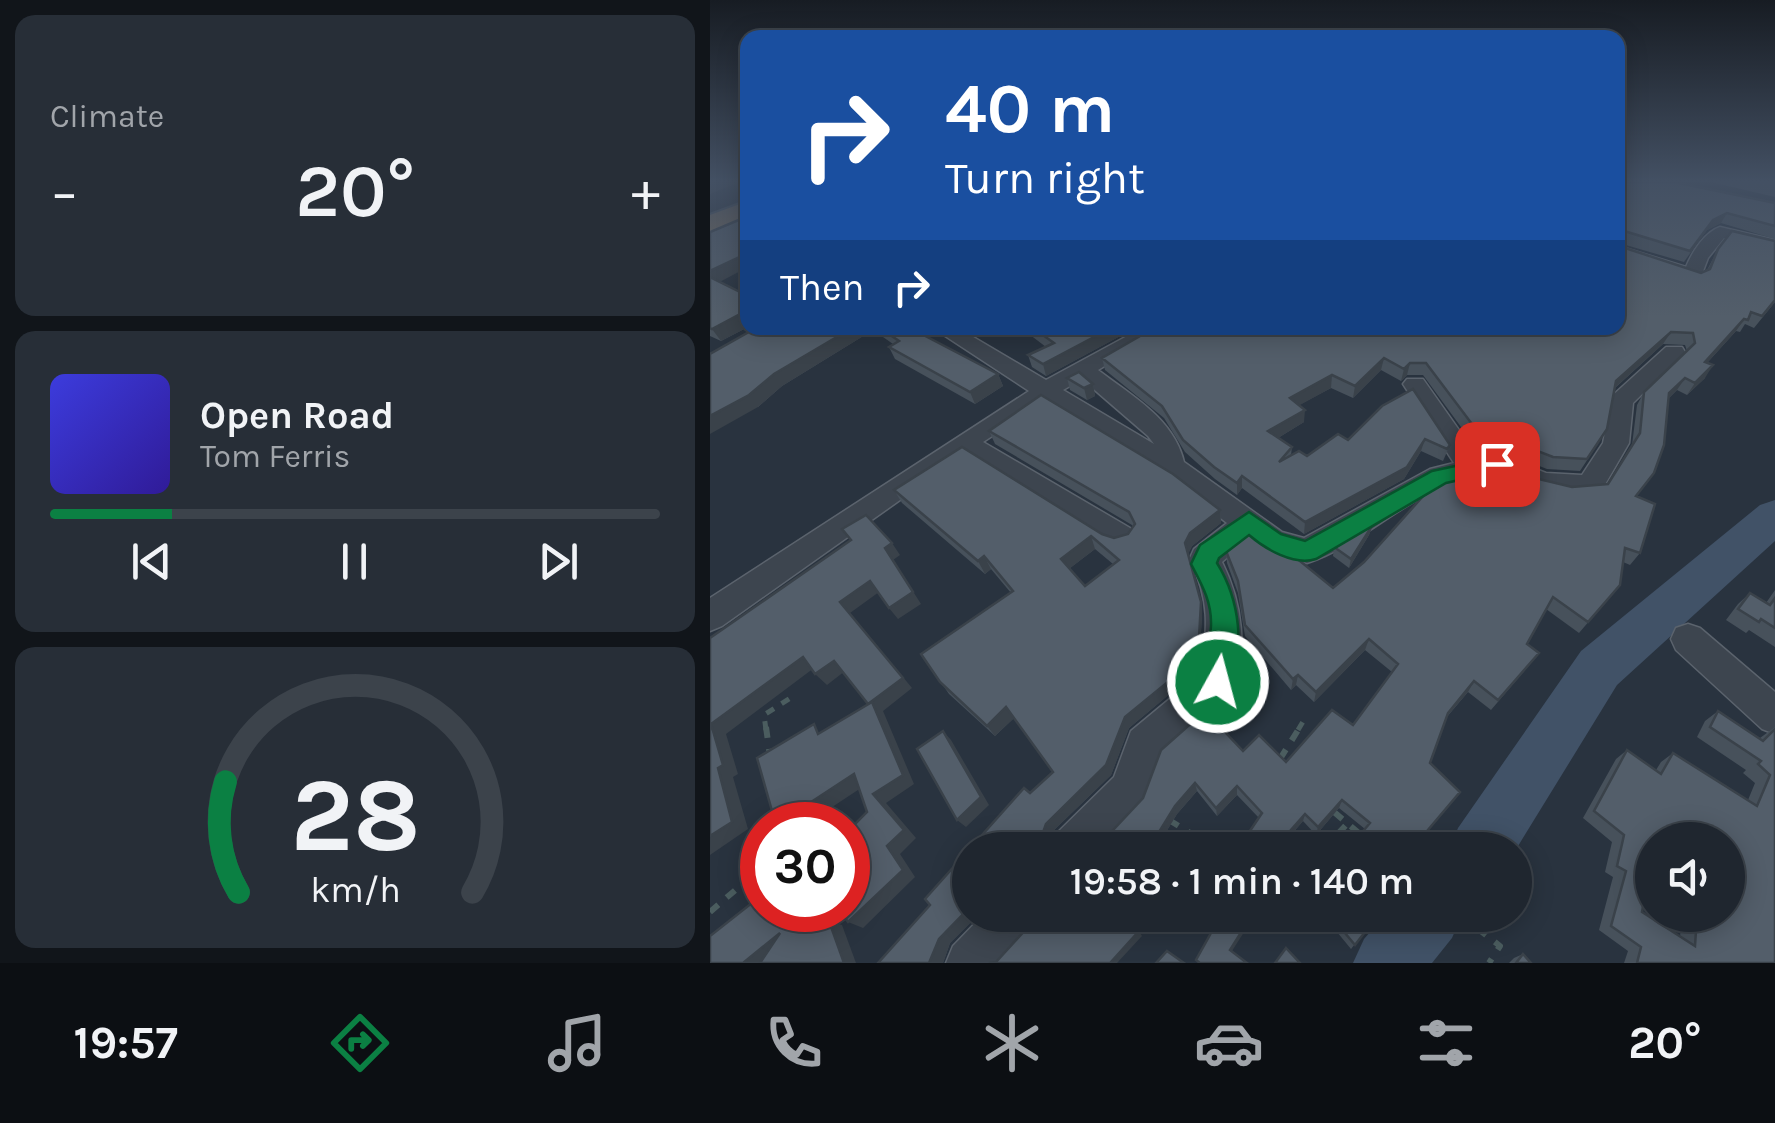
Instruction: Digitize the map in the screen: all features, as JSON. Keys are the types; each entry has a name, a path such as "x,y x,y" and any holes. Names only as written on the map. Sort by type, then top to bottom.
{"street":[{"path":"1625,253 1693,275 1699,257 1720,232 1775,246"},
{"path":"955,335 1172,470 1273,542 1307,552 1440,476 1471,468 1497,464 1543,482 1590,486 1616,443 1621,401 1674,352"},
{"path":"710,616 964,442 1043,391 1144,335"},
{"path":"1082,368 1157,430 1166,441 1172,470"},
{"path":"1416,384 1471,468"},
{"path":"964,442 1119,536"},
{"path":"1088,832 1129,790 1145,746 1208,695 1218,682 1225,624 1221,592 1205,558 1249,522"},
{"path":"1688,639 1775,716"},
{"path":"970,963 999,932"}],"path":[{"path":"772,764 764,715 795,695"},
{"path":"1278,762 1304,720"},
{"path":"1129,790 1188,832"},
{"path":"1333,812 1357,832"},
{"path":"1340,832 1347,824"},
{"path":"710,912 740,886"},
{"path":"1482,932 1500,946 1489,963"}],"building":[{"path":"740,227 740,257 710,271 710,232"},
{"path":"1625,227 1708,227 1690,251 1625,231"},
{"path":"1732,231 1775,241 1775,300 1762,316 1751,312 1748,320 1744,319 1705,362 1713,365 1695,383 1685,378 1669,393 1664,445 1654,473 1636,496 1655,504 1640,553 1625,548 1620,585 1588,622 1553,597 1527,644 1539,653 1498,700 1474,681 1448,713 1430,763 1460,792 1426,832 1362,832 1370,823 1342,800 1318,827 1305,814 1289,832 1249,832 1262,813 1237,786 1216,808 1195,783 1159,832 1111,832 1143,798 1161,750 1205,711 1243,751 1259,735 1286,762 1332,710 1353,725 1398,664 1369,639 1316,692 1298,675 1293,679 1245,625 1238,581 1226,551 1248,532 1261,542 1284,548 1333,588 1364,562 1433,485 1455,475 1469,481 1479,468 1493,468 1572,487 1608,484 1640,433 1644,392 1695,343 1693,333 1671,332 1616,381 1607,429 1587,459 1553,457 1504,438 1484,440 1426,363 1410,363 1404,369 1384,358 1355,386 1332,375 1290,398 1305,410 1268,431 1292,447 1279,462 1299,451 1307,456 1338,434 1348,440 1382,406 1413,389 1450,445 1447,449 1425,439 1407,467 1305,522 1242,476 1237,483 1214,467 1183,440 1162,406 1102,358 1142,335 1625,335 1625,248 1701,273 1710,269 1718,249"},
{"path":"710,277 740,292 740,314 710,328"},
{"path":"744,335 840,335 710,416 710,354"},
{"path":"890,335 923,335 998,374 970,392 889,347 899,341"},
{"path":"1043,335 1098,335 1043,364 1028,355 1054,343"},
{"path":"1079,372 1093,384 1084,388 1067,378"},
{"path":"1041,395 1173,474 1220,510 1190,533 1185,543 1201,602 1199,638 1186,649 1196,659 1125,717 1106,765 1046,824 1043,832 985,832 1024,788 1030,793 1053,772 1006,707 987,726 940,682 921,654 1013,591 984,556 978,561 894,490 962,447 1102,534 1114,538 1128,534 1135,524 1129,512 989,431","holes":["1091,536 1119,560 1085,586 1061,559"]},
{"path":"866,515 892,543 885,548 913,592 889,608 870,581 840,602 903,678 868,704 834,661 815,674 803,657 711,724 723,765 718,768 732,822 710,836 710,638 851,540 842,529"},
{"path":"1372,526 1351,559 1334,547"},
{"path":"1750,593 1770,605 1775,598 1775,628 1738,609"},
{"path":"872,702 903,775 873,794 904,830 887,846 903,870 870,901 870,802 864,802 854,774 811,802 769,802 757,758 814,724 818,734"},
{"path":"1718,711 1763,741 1775,729 1775,963 1637,963 1641,947 1611,926 1626,871 1617,866 1624,835 1594,811 1627,750 1661,774 1673,753 1757,806 1770,775 1758,764 1761,761 1710,727"},
{"path":"943,731 981,797 957,820 917,749"},
{"path":"952,869 952,926 939,939 929,963 878,963 930,905 925,899"},
{"path":"740,912 740,932 833,932 844,963 760,963 780,933 743,963 710,963 710,936"},
{"path":"1023,932 1138,932 1110,963 989,963 996,962"},
{"path":"1212,932 1241,932 1230,950 1247,963 1196,960"},
{"path":"1344,932 1365,932 1355,945"},
{"path":"1286,948 1300,963 1275,963"},
{"path":"1167,951 1184,963 1156,963"},
{"path":"1523,954 1531,963 1516,963"}],"waterway":[{"path":"1492,832 1599,668 1775,516"},
{"path":"1388,963 1414,932"}],"route":[{"path":"1218,682 1225,624 1221,592 1204,564 1209,552 1249,522 1273,542 1307,552 1440,476 1497,464"}]}
